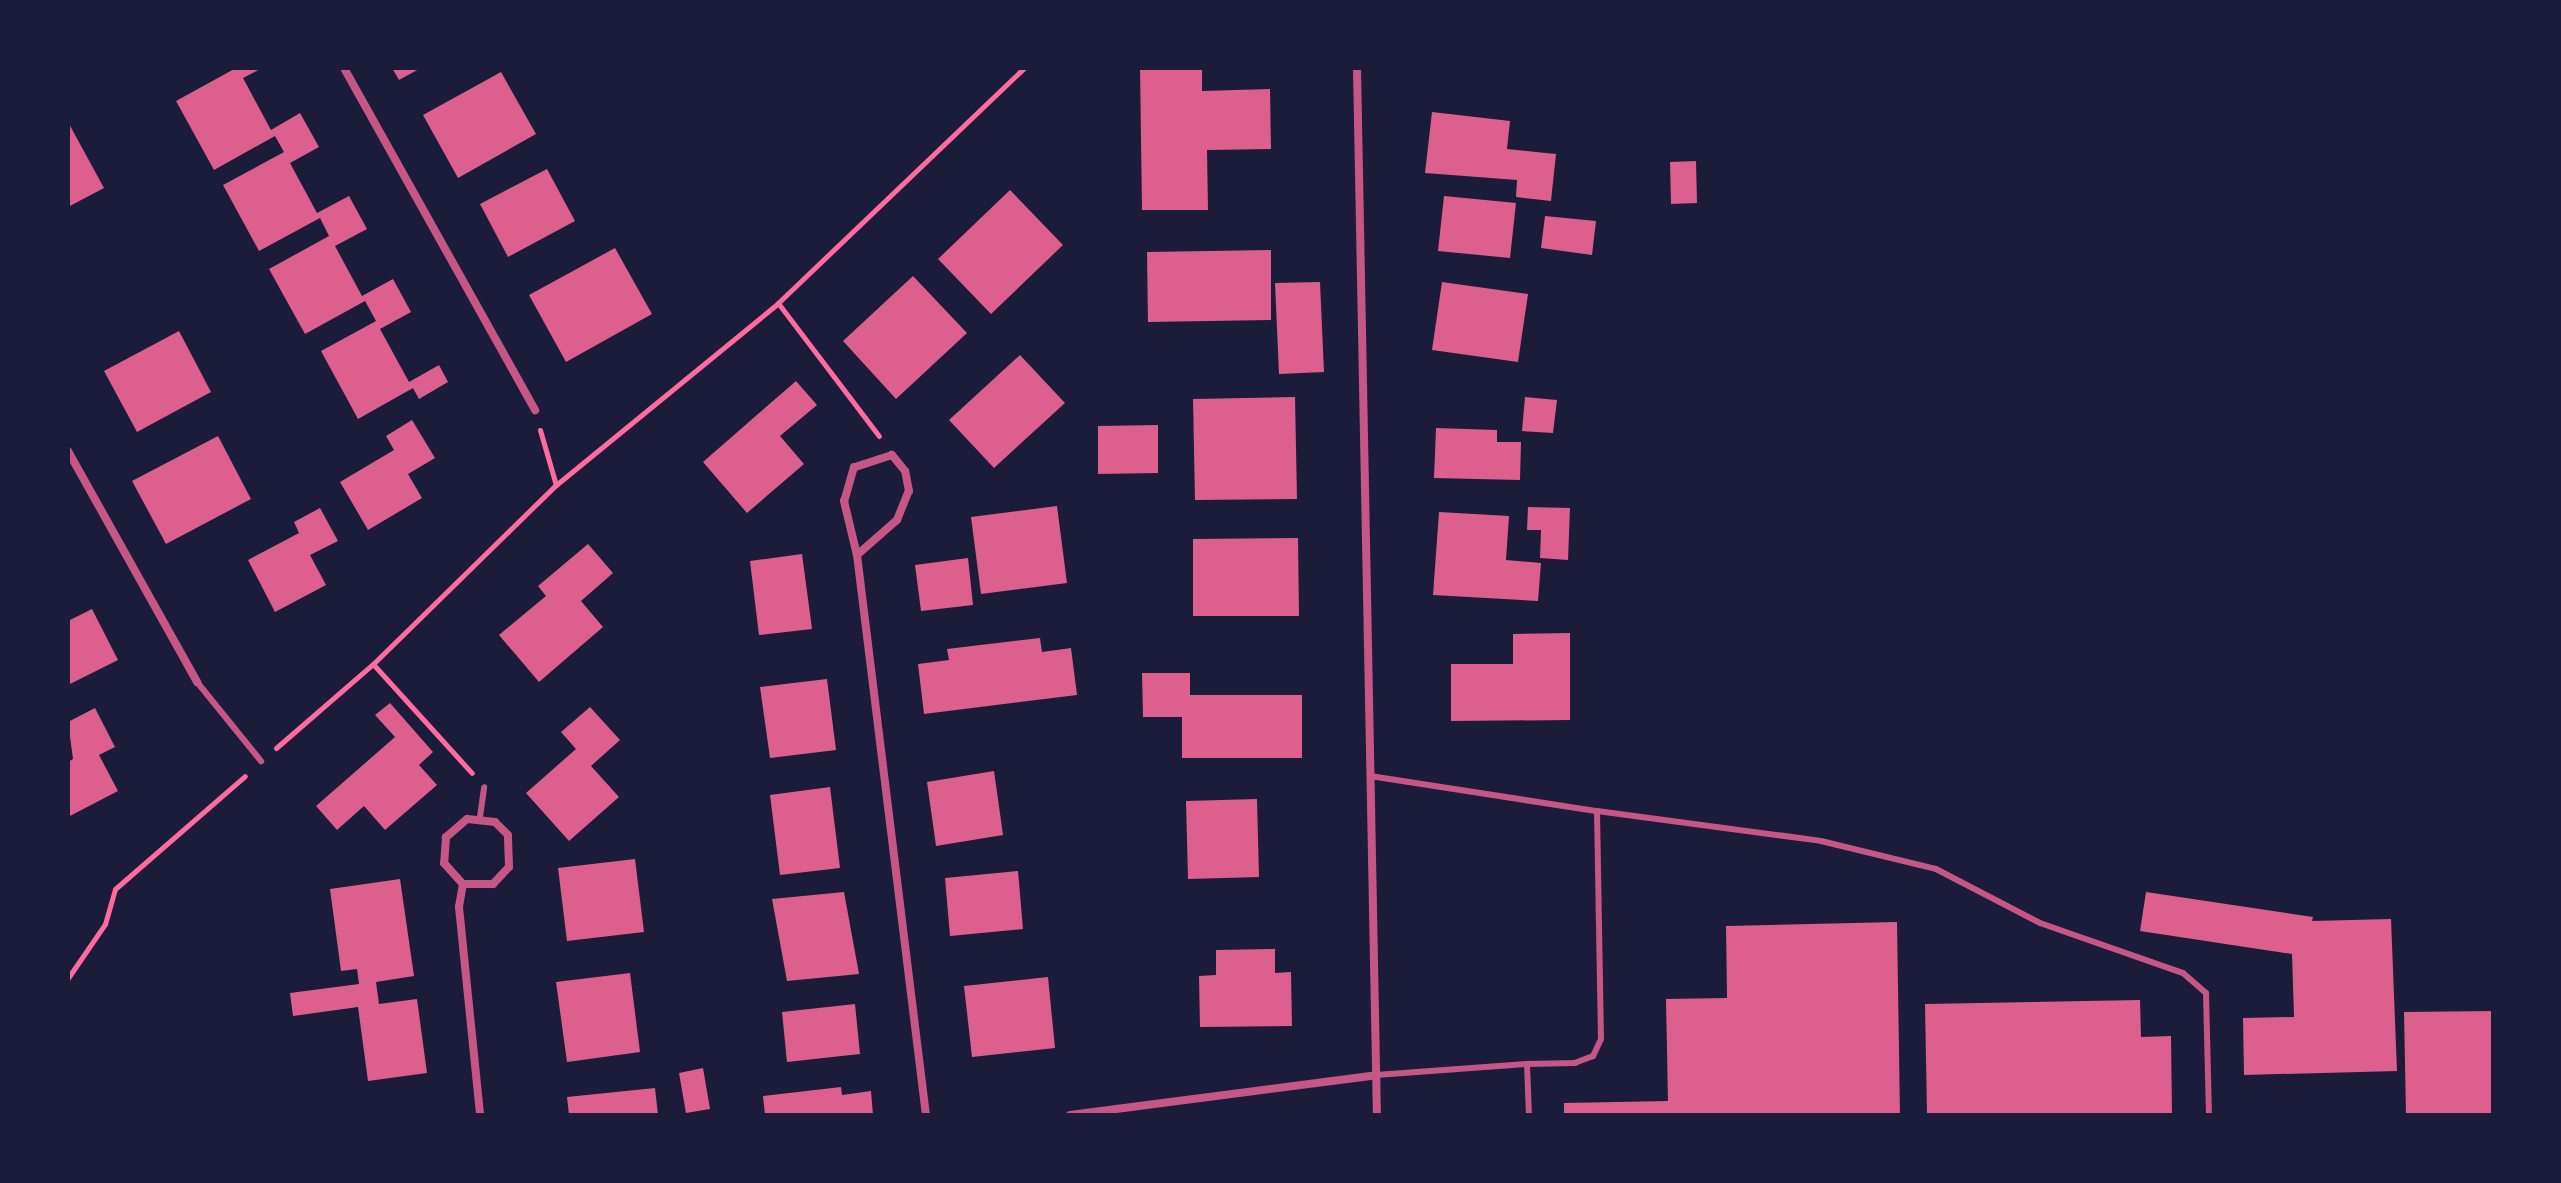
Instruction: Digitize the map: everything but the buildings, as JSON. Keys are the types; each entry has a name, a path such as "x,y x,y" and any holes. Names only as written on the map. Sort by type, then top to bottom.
{"street":[{"path":"344,68 535,410"},
{"path":"1357,68 1377,1115"},
{"path":"68,451 197,682"},
{"path":"857,555 897,520 909,491 905,471 892,455 854,467 844,501 857,555 926,1115"},
{"path":"480,817 495,822 508,835 509,867 493,884 463,884 444,863 446,837 467,819 480,817"},
{"path":"463,884 459,907 480,1115"},
{"path":"1070,1115 1376,1075"}],"lane":[{"path":"197,682 261,761"},
{"path":"1370,776 1821,841 1936,869 2040,923 2183,973 2206,993 2209,1115"},
{"path":"480,817 484,787"},
{"path":"1376,1075 1575,1063 1593,1056 1601,1039 1597,811"},
{"path":"1527,1064 1529,1115"}],"path":[{"path":"68,978 105,924 115,889 373,664 556,485 778,303 1024,68"},
{"path":"778,303 892,455"},
{"path":"535,410 556,485"},
{"path":"373,664 484,787"}]}
